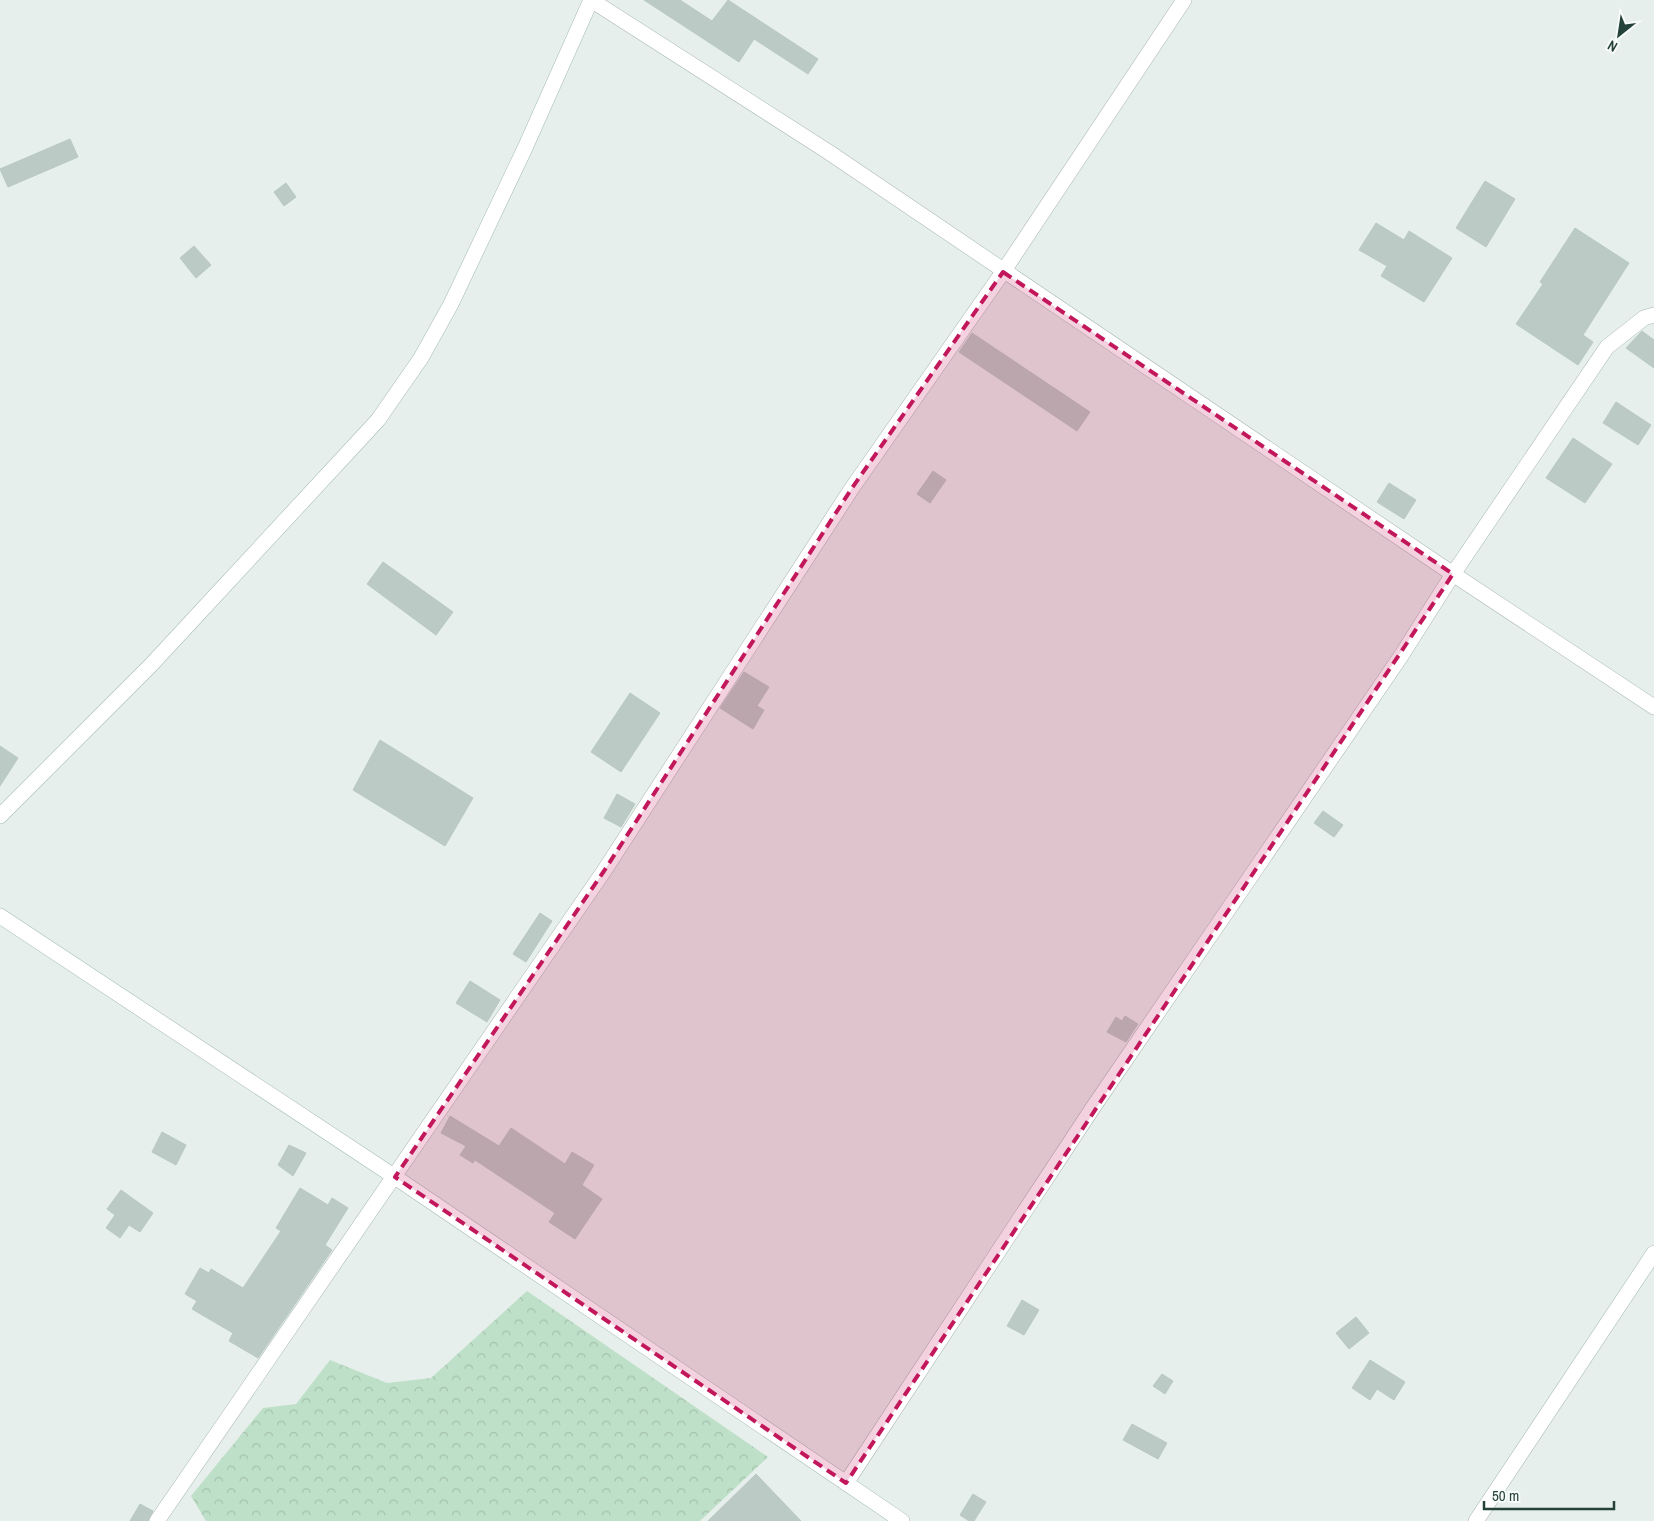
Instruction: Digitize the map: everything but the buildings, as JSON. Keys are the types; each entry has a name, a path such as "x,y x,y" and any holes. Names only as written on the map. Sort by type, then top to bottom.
{"street":[{"path":"0,816 151,665 378,420 421,358 451,304 525,148 591,0 827,151 1003,272 1654,707"},
{"path":"157,1521 604,871 852,488 1003,272 1184,0"},
{"path":"846,1483 1092,1109 1401,656 1453,574 1607,347 1644,318 1654,314"},
{"path":"0,916 394,1177 902,1521"},
{"path":"1476,1521 1654,1254"}],"highlighted area":[{"path":"1003,272 1453,574 846,1483 395,1177 604,871 852,488"}],"green space":[{"path":"527,1291 768,1457 700,1521 206,1521 191,1496 263,1408 296,1404 330,1360 387,1383 431,1378"}]}
